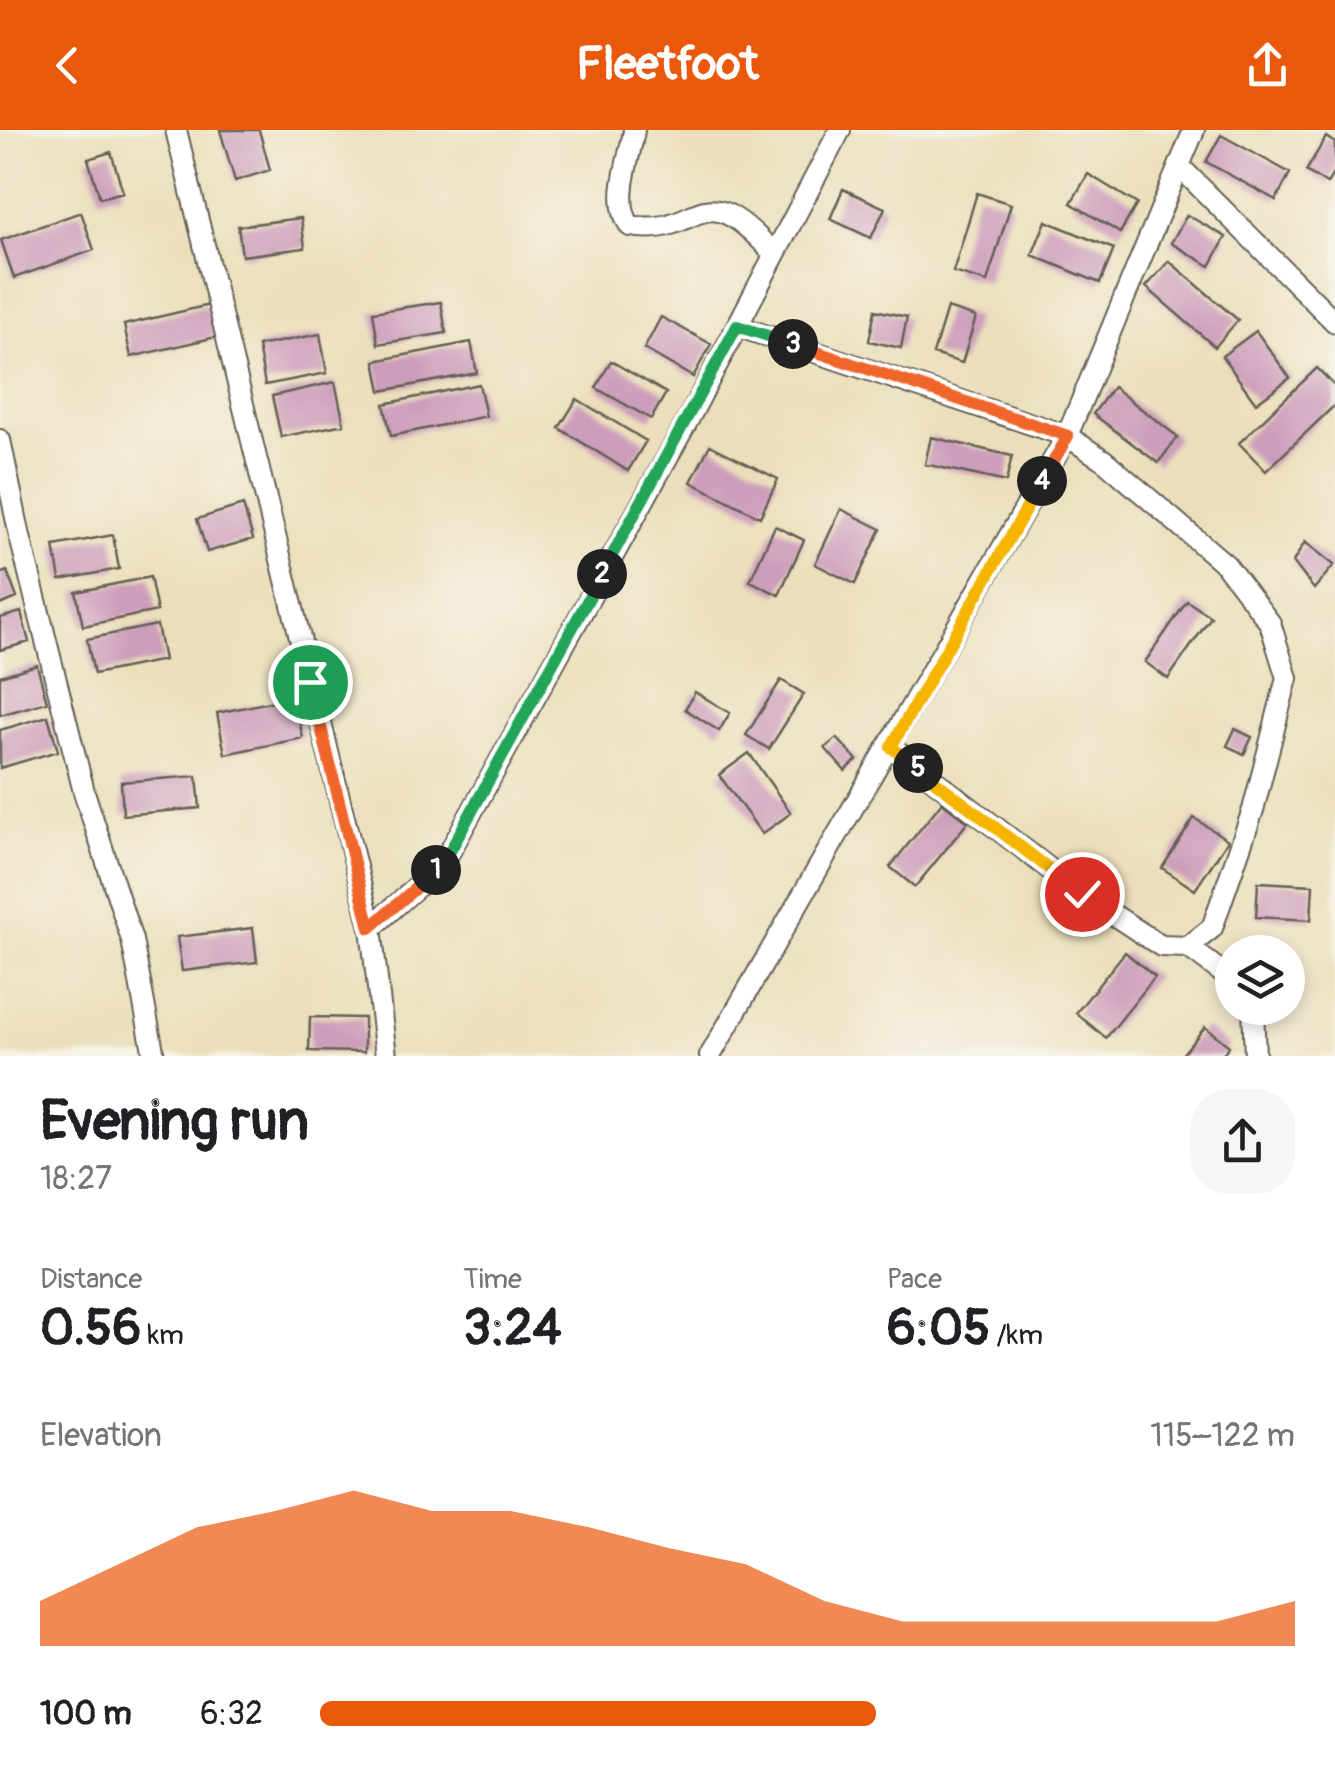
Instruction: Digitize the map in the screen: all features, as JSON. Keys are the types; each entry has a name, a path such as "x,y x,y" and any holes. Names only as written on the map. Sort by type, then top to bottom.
{"street":[{"path":"176,130 370,928 386,1056"},
{"path":"634,130 622,193 623,216 630,226 646,228 703,210 726,211 746,223 774,254"},
{"path":"370,928 444,862 840,130"},
{"path":"710,1056 1068,436 1194,130"},
{"path":"1178,166 1335,322"},
{"path":"737,326 1068,436 1104,461 1167,519 1226,565 1270,623 1287,678 1253,810 1212,928 1188,947"},
{"path":"0,440 20,537 84,792 132,940 154,1056"},
{"path":"891,747 1082,894 1161,946 1188,947 1215,967"},
{"path":"1254,1025 1255,1056"}],"building":[{"path":"220,130 259,130 270,170 235,181"},
{"path":"1221,135 1290,173 1276,200 1206,162"},
{"path":"1326,137 1335,143 1335,170 1327,184 1306,171"},
{"path":"111,152 123,192 100,198 88,159"},
{"path":"1088,174 1137,204 1120,233 1071,203"},
{"path":"843,189 885,208 871,238 830,219"},
{"path":"977,193 1011,204 987,282 953,272"},
{"path":"81,212 94,250 14,278 1,240"},
{"path":"1187,215 1226,237 1210,266 1171,243"},
{"path":"301,218 305,248 242,256 238,226"},
{"path":"1046,221 1114,249 1100,283 1032,255"},
{"path":"1169,261 1238,320 1215,347 1146,287"},
{"path":"441,302 446,333 378,344 373,312"},
{"path":"209,305 216,337 131,357 124,325"},
{"path":"947,308 976,317 962,363 933,354"},
{"path":"875,310 907,317 901,348 869,341"},
{"path":"661,317 711,344 693,377 644,349"},
{"path":"1256,331 1290,378 1256,403 1222,356"},
{"path":"320,334 327,373 265,385 258,346"},
{"path":"471,342 477,373 381,391 375,361"},
{"path":"611,361 666,393 651,419 596,388"},
{"path":"1317,368 1335,386 1335,405 1266,471 1239,443"},
{"path":"335,382 344,424 281,437 272,396"},
{"path":"479,384 486,416 391,436 384,404"},
{"path":"1113,387 1178,437 1158,463 1093,414"},
{"path":"577,399 646,441 628,471 559,428"},
{"path":"931,437 1012,456 1006,482 925,464"},
{"path":"710,445 778,479 760,517 691,482"},
{"path":"243,505 253,539 207,552 197,519"},
{"path":"841,509 881,529 855,584 815,564"},
{"path":"775,526 804,540 779,595 750,581"},
{"path":"113,535 119,569 60,580 54,546"},
{"path":"1305,542 1334,565 1314,589 1293,562"},
{"path":"7,571 17,598 0,605 0,574"},
{"path":"150,577 157,611 83,626 76,592"},
{"path":"1187,601 1211,617 1168,679 1145,662"},
{"path":"21,612 29,642 0,650 0,618"},
{"path":"157,625 164,660 94,674 87,639"},
{"path":"37,665 47,702 0,715 0,676"},
{"path":"781,680 804,694 769,749 746,735"},
{"path":"695,692 730,713 719,731 685,709"},
{"path":"294,697 303,738 225,754 217,713"},
{"path":"48,716 58,751 0,768 0,730"},
{"path":"1235,729 1252,737 1244,754 1227,746"},
{"path":"837,738 857,760 845,771 825,748"},
{"path":"749,753 791,813 762,834 719,775"},
{"path":"197,776 200,808 123,815 121,782"},
{"path":"942,802 968,822 915,887 890,867"},
{"path":"1194,818 1228,840 1195,890 1162,868"},
{"path":"1258,882 1313,885 1311,920 1256,917"},
{"path":"253,928 257,962 182,971 177,937"},
{"path":"1125,952 1155,977 1106,1038 1076,1013"},
{"path":"310,1017 364,1018 364,1052 309,1051"},
{"path":"1205,1027 1229,1046 1221,1056 1181,1056"}],"route":[{"path":"310,682 370,928 444,862 737,326 1068,436 891,747 1082,894"}]}
